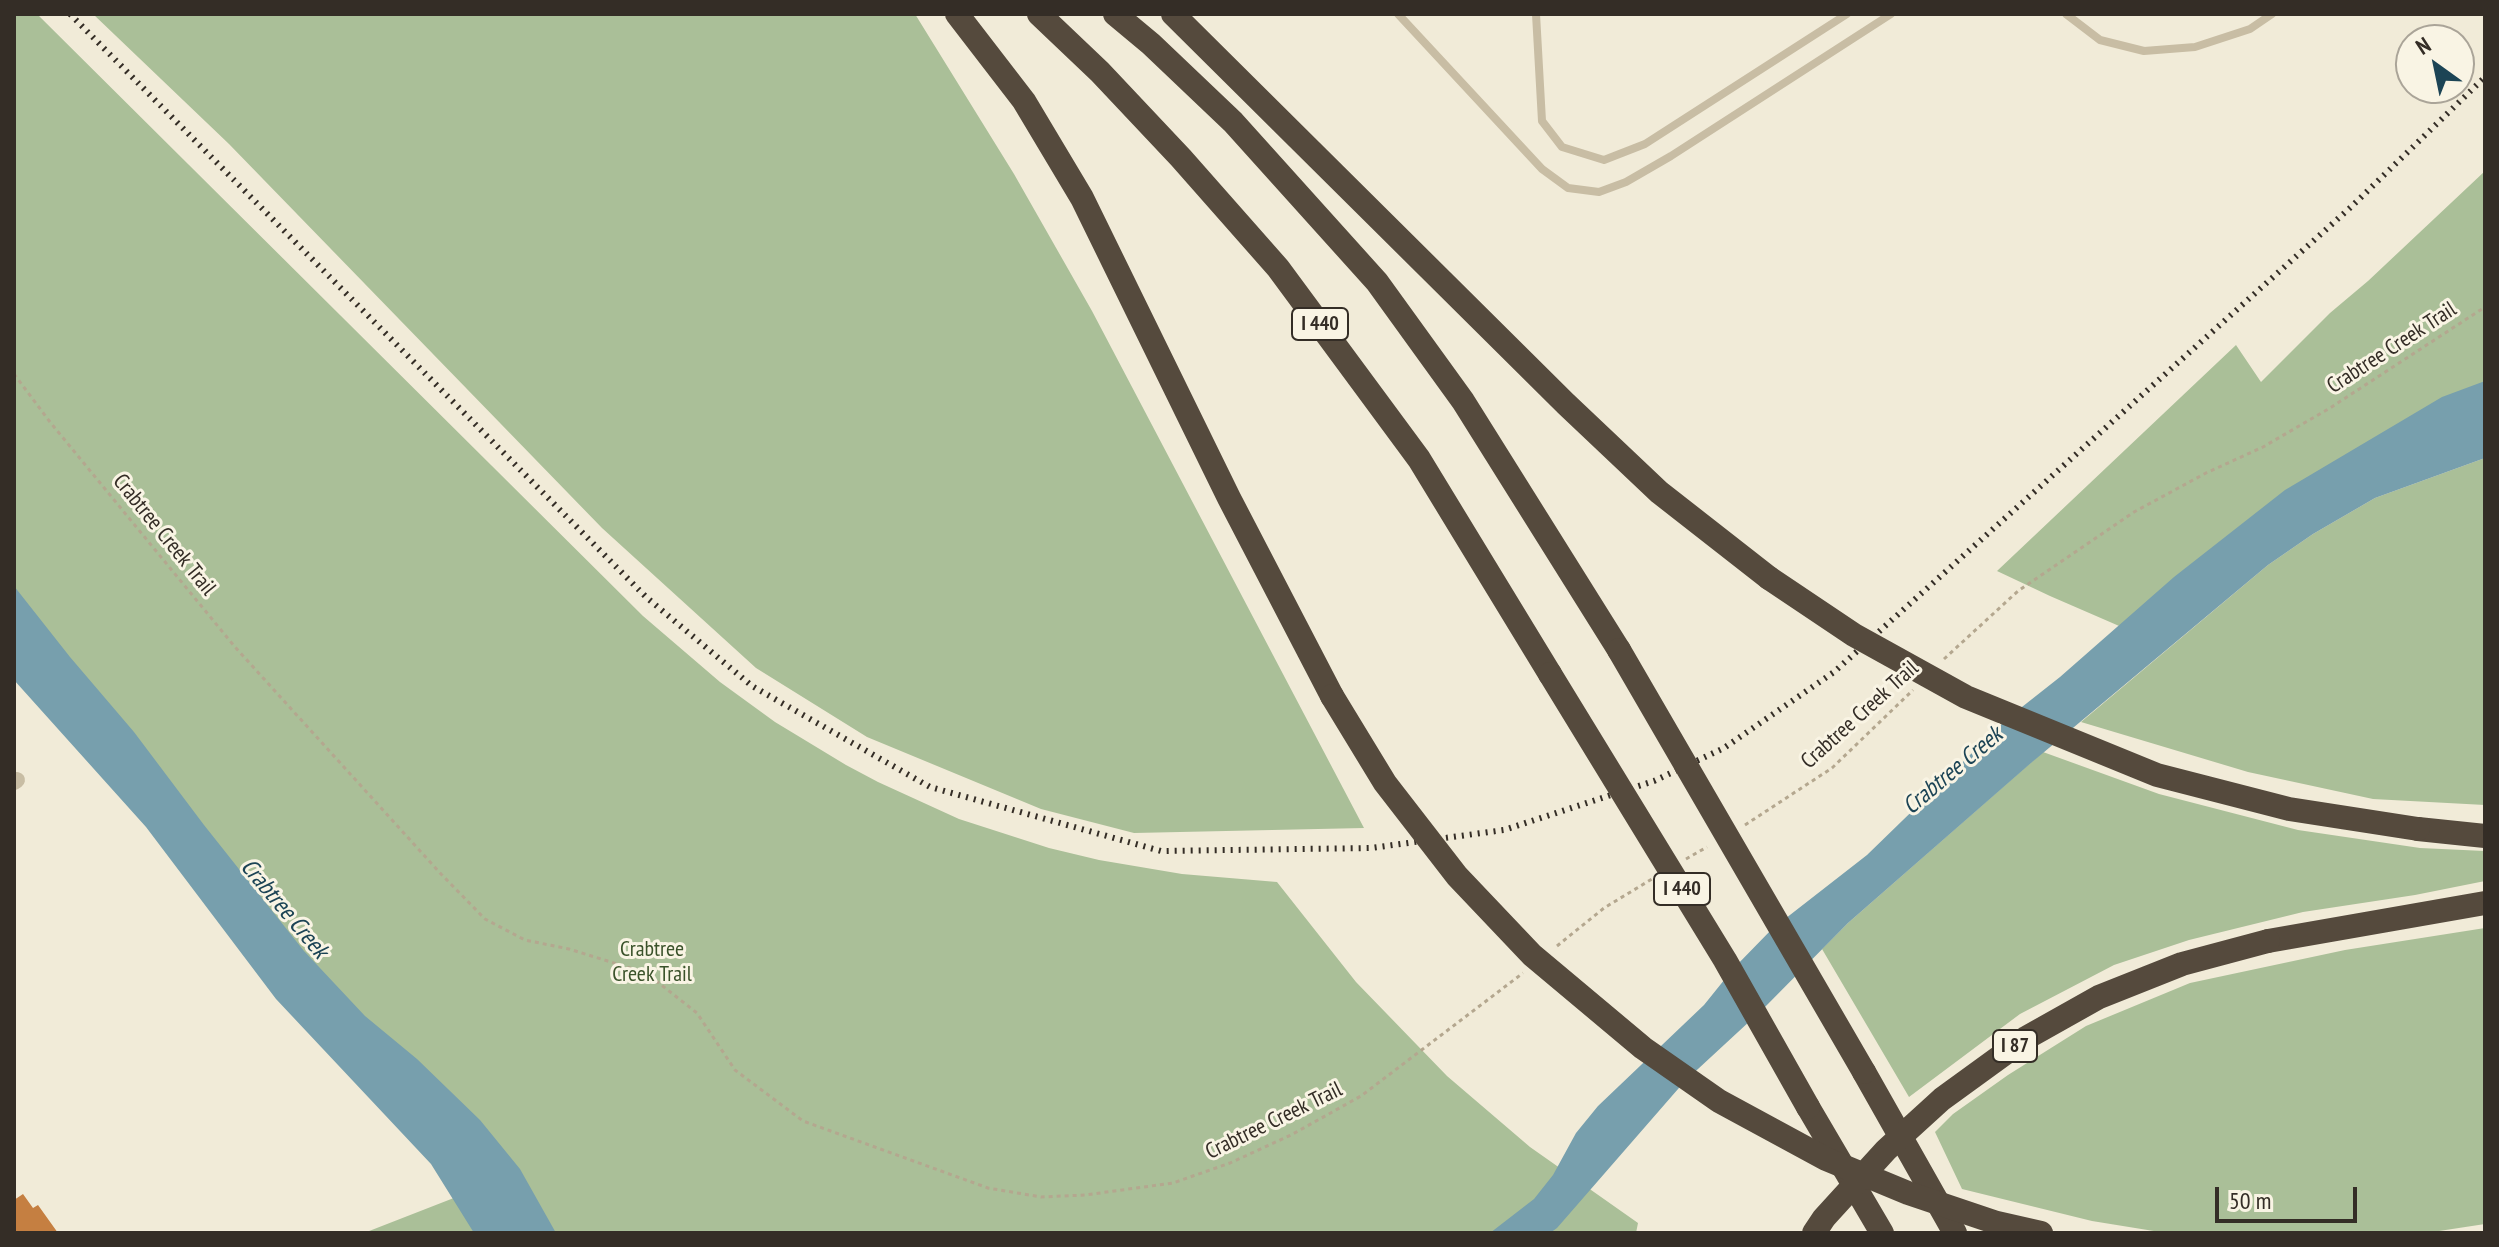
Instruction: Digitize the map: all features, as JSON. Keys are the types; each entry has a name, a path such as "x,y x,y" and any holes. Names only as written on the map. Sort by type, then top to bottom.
{"highway":[{"path":"957,14 1024,101 1082,198 1229,498 1332,696 1385,783 1457,876 1532,955 1643,1048 1719,1101 1826,1159 1908,1193 1997,1223 2041,1233"},
{"name":"I 440","path":"1039,14 1100,72 1181,158 1278,268 1419,459 1725,960 1882,1233"},
{"name":"I 440","path":"1115,14 1233,122 1377,282 1463,401 1619,650 1955,1233"},
{"path":"1173,14 1638,473 1769,578 1854,635 1966,697 2157,775 2289,809 2485,836"},
{"name":"I 87","path":"1814,1233 1886,1150 1942,1099 2026,1038 2099,997 2182,964 2268,941 2485,903"}],"lane":[{"path":"1398,14 1542,169 1568,188 1599,192 1626,182 1671,156 1891,14"},
{"path":"1536,14 1542,121 1562,147 1604,160 1645,144 1847,14"},
{"path":"2066,14 2100,40 2144,51 2195,47 2250,29 2272,14"}],"path":[{"name":"Crabtree Creek Trail","path":"1942,661 2018,591 2134,512 2206,473 2263,447 2330,408 2485,307"},
{"name":"Crabtree Creek Trail","path":"14,374 244,658 485,919 525,940 569,949 646,973 697,1013 735,1070 803,1121 988,1188 1041,1197 1085,1195 1173,1183 1291,1135 1361,1096 1533,965"},
{"name":"Crabtree Creek Trail","path":"1736,830 1832,768 1920,683"},
{"path":"1683,861 1710,846"},
{"path":"1556,946 1604,908 1657,877"}],"green space":[{"name":"Crabtree Creek Trail","path":"14,14 37,14 643,616 720,682 775,722 846,765 959,819 1049,848 1099,860 1182,874 1277,882 1356,982 1447,1076 1530,1147 1638,1223 1636,1233 364,1233 482,1187 14,624"},
{"path":"93,14 915,14 1014,174 1092,311 1364,828 1134,833 1041,809 867,737 756,668 602,528 229,144"},
{"path":"2485,171 2485,408 2133,632 1997,571 2236,345 2261,382 2330,313"},
{"path":"2485,458 2485,805 2373,799 2248,772 2081,722 2268,565 2313,534 2375,498"},
{"path":"2043,752 2159,794 2298,830 2420,848 2485,851 2485,881 2303,912 2189,940 2114,965 2020,1014 1909,1097 1822,949"},
{"path":"2485,928 2485,1224 2426,1233 2166,1233 2092,1221 1962,1189 1935,1132 1953,1114 2008,1075 2086,1026 2190,983 2345,950"}],"water":[{"path":"2485,381 2485,458 2375,498 2268,565 2031,763 1848,923 1764,1008 1685,1081 1557,1228 1550,1233 1490,1233 1534,1199 1553,1175 1576,1133 1598,1106 1704,1005 1772,929 1867,855 2008,718 2060,677 2174,577 2285,490 2442,397"},
{"path":"14,586 134,732 304,951 365,1016 417,1059 480,1120 520,1169 556,1233 474,1233 431,1164 276,999 146,827 14,680"}],"building":[{"path":"23,1194 33,1208 38,1205 58,1233 14,1233 14,1200"}],"railway":[{"path":"70,14 646,597 752,686 930,787 1161,851 1371,848 1504,830 1654,781 1724,748 1834,672 2351,207 2485,77"}],"water label":[{"name":"Crabtree Creek","path":"1953,771"},
{"name":"Crabtree Creek","path":"284,909"}]}
